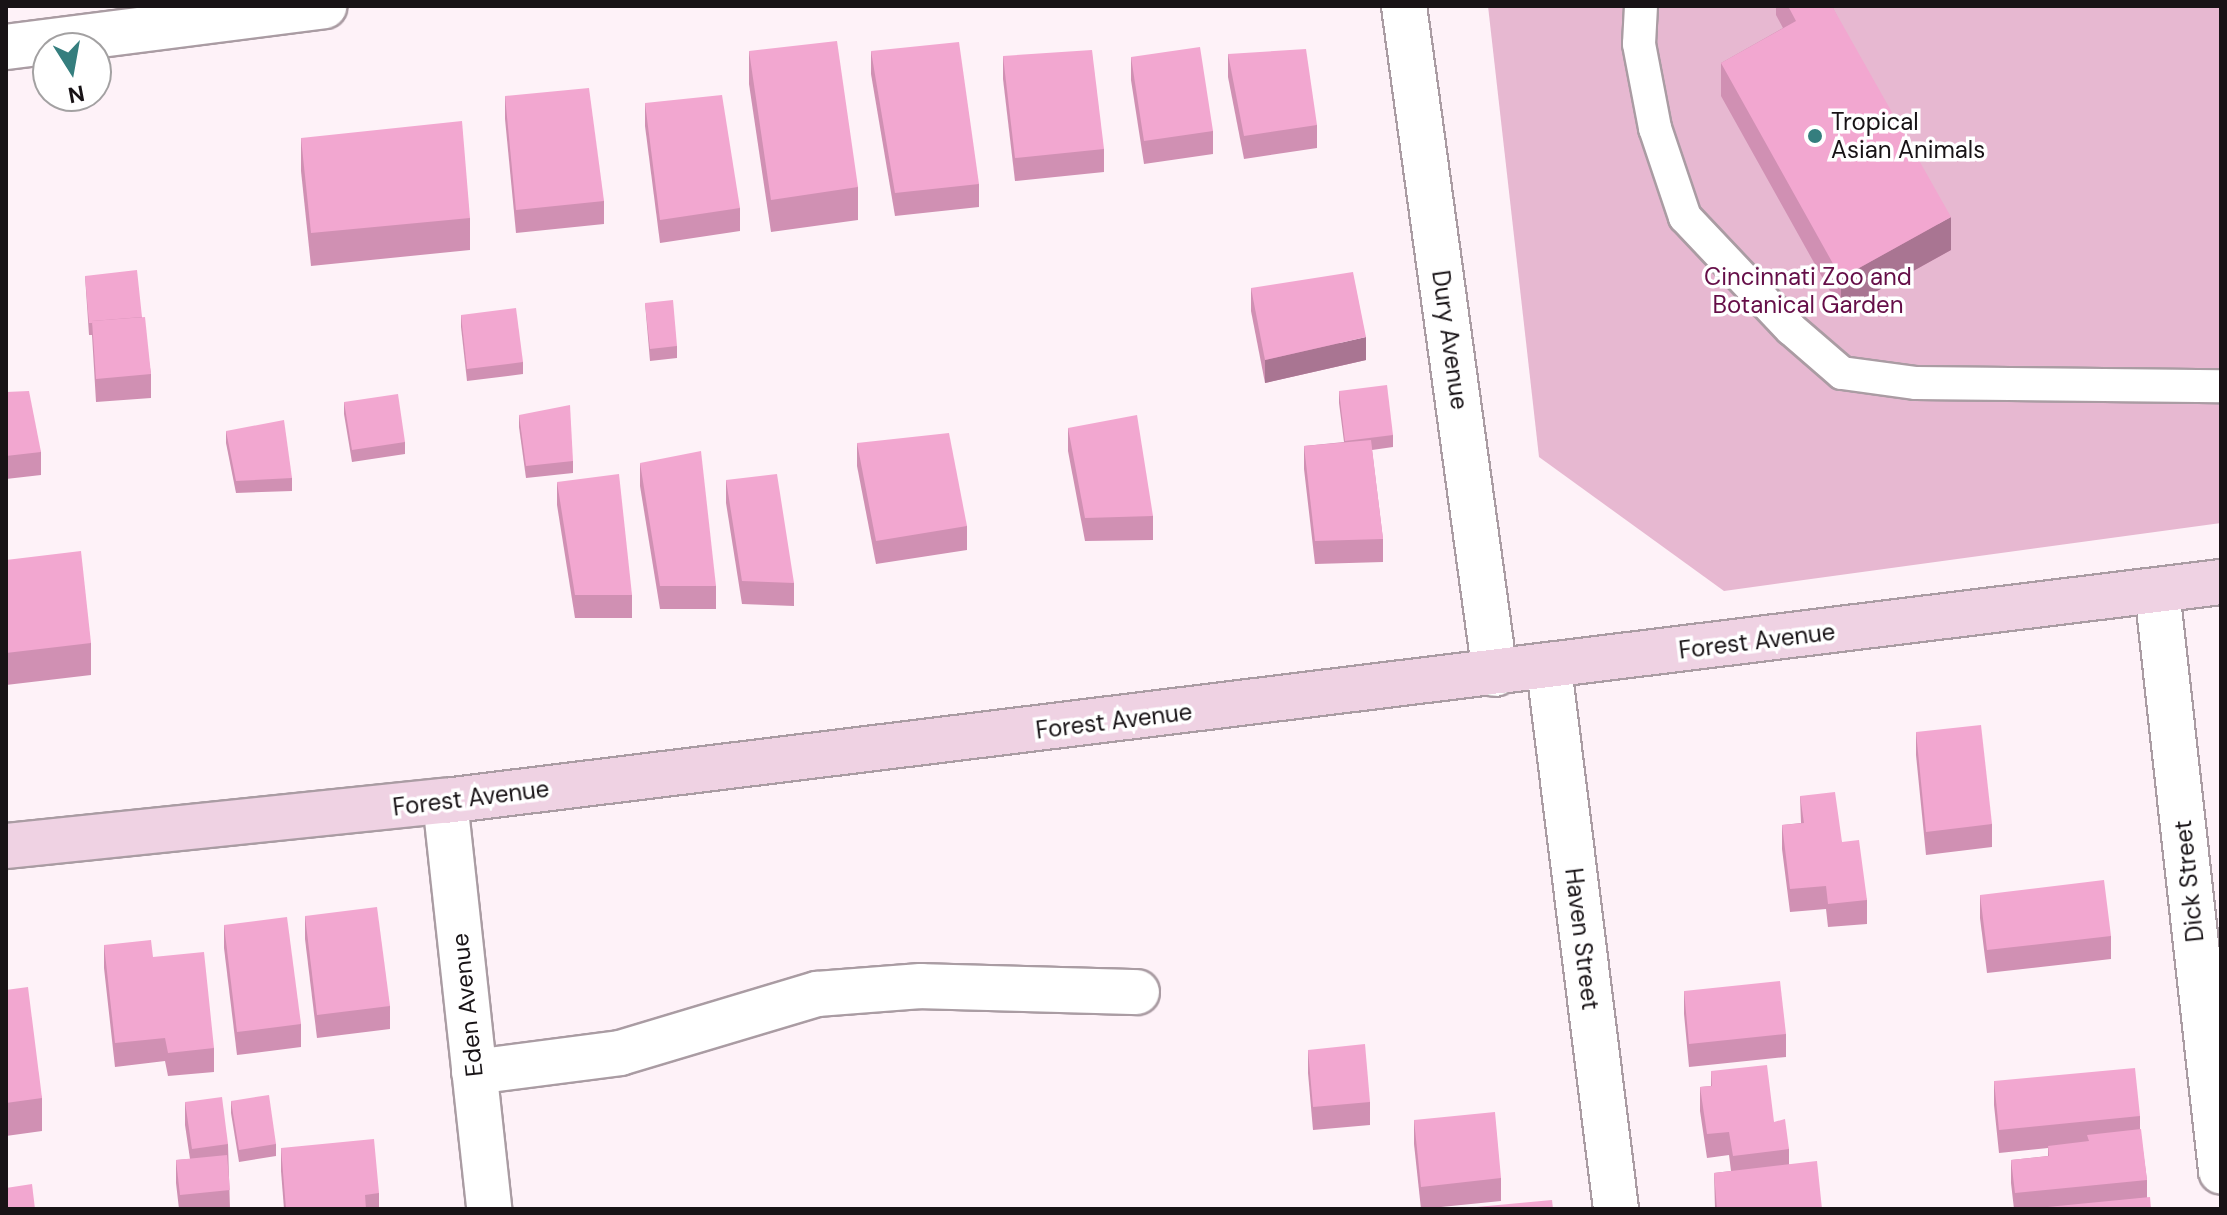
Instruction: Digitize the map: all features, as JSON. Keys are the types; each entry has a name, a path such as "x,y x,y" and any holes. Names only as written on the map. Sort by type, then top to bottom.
{"street":[{"path":"6,47 324,6"},
{"name":"Dury Avenue","path":"1404,6 1495,674"},
{"name":"Forest Avenue","path":"6,846 445,801 1549,668 2221,582"},
{"name":"Dick Street","path":"2157,590 2221,1171"},
{"name":"Haven Street","path":"1549,668 1616,1209"},
{"name":"Eden Avenue","path":"445,801 489,1209"},
{"path":"474,1072 620,1053 817,994 921,986 1137,992"}],"lane":[{"path":"1641,6 1639,44 1655,128 1685,217 1791,329 1842,373 1916,383 2221,386"}],"green space":[{"name":"Cincinnati Zoo and Botanical Garden","path":"1488,6 2221,6 2221,523 1724,591 1539,457"}],"building":[{"name":"Tropical Asian Animals","path":"1788,6 1832,6 1951,217 1841,278 1721,63 1796,21"},
{"path":"837,41 858,187 771,200 749,51"},
{"path":"959,42 979,184 895,193 871,51"},
{"path":"1200,47 1213,131 1144,141 1131,57"},
{"path":"1306,49 1317,125 1244,136 1228,54"},
{"path":"1092,50 1104,149 1015,158 1003,56"},
{"path":"589,88 604,201 516,210 505,96"},
{"path":"722,95 740,208 660,220 645,103"},
{"path":"462,121 470,218 311,233 301,138"},
{"path":"137,270 142,317 89,323 85,276"},
{"path":"1353,272 1366,337 1265,360 1251,288"},
{"path":"673,300 677,346 650,349 645,303"},
{"path":"516,308 523,362 467,369 461,315"},
{"path":"145,317 151,374 96,379 92,321"},
{"path":"1387,385 1393,435 1345,441 1339,391"},
{"path":"29,391 41,452 6,456 6,392"},
{"path":"398,394 405,442 352,450 344,402"},
{"path":"570,405 573,461 526,466 519,415"},
{"path":"1137,415 1153,516 1085,518 1068,428"},
{"path":"284,420 292,478 236,481 226,431"},
{"path":"949,433 967,526 876,541 857,443"},
{"path":"1371,440 1383,539 1315,541 1304,446"},
{"path":"701,451 716,586 660,586 640,463"},
{"path":"619,474 632,595 575,595 557,482"},
{"path":"777,474 794,583 742,581 726,480"},
{"path":"81,551 91,643 6,653 6,560"},
{"path":"1981,725 1992,824 1926,832 1916,732"},
{"path":"1835,792 1842,842 1859,840 1867,900 1828,904 1826,886 1790,889 1782,825 1804,823 1800,796"},
{"path":"2104,880 2111,936 1987,950 1980,895"},
{"path":"377,907 390,1006 317,1015 305,916"},
{"path":"287,917 301,1024 237,1032 224,925"},
{"path":"151,940 153,957 204,952 214,1048 168,1053 165,1038 115,1043 104,945"},
{"path":"1780,981 1786,1034 1689,1044 1684,991"},
{"path":"28,987 42,1098 6,1103 6,990"},
{"path":"1365,1044 1370,1102 1313,1107 1308,1050"},
{"path":"1767,1065 1774,1122 1785,1119 1789,1149 1733,1156 1729,1132 1707,1134 1700,1087 1712,1086 1711,1071"},
{"path":"2135,1068 2140,1116 1999,1130 1994,1081"},
{"path":"269,1095 276,1144 239,1150 231,1101"},
{"path":"222,1097 228,1144 192,1149 185,1102"},
{"path":"1495,1112 1501,1178 1421,1187 1414,1120"},
{"path":"2141,1129 2147,1180 2015,1193 2011,1160 2049,1156 2048,1146 2089,1141 2087,1135"},
{"path":"374,1139 379,1193 365,1195 366,1209 286,1209 281,1148"},
{"path":"227,1155 230,1190 180,1195 176,1160"},
{"path":"1817,1161 1822,1209 1717,1209 1714,1173"},
{"path":"32,1184 35,1209 6,1209 6,1188"},
{"path":"2150,1197 2151,1209 2027,1209"},
{"path":"1552,1200 1553,1209 1455,1209"}],"place":[{"name":"Tropical Asian Animals","path":"1815,136"}]}
